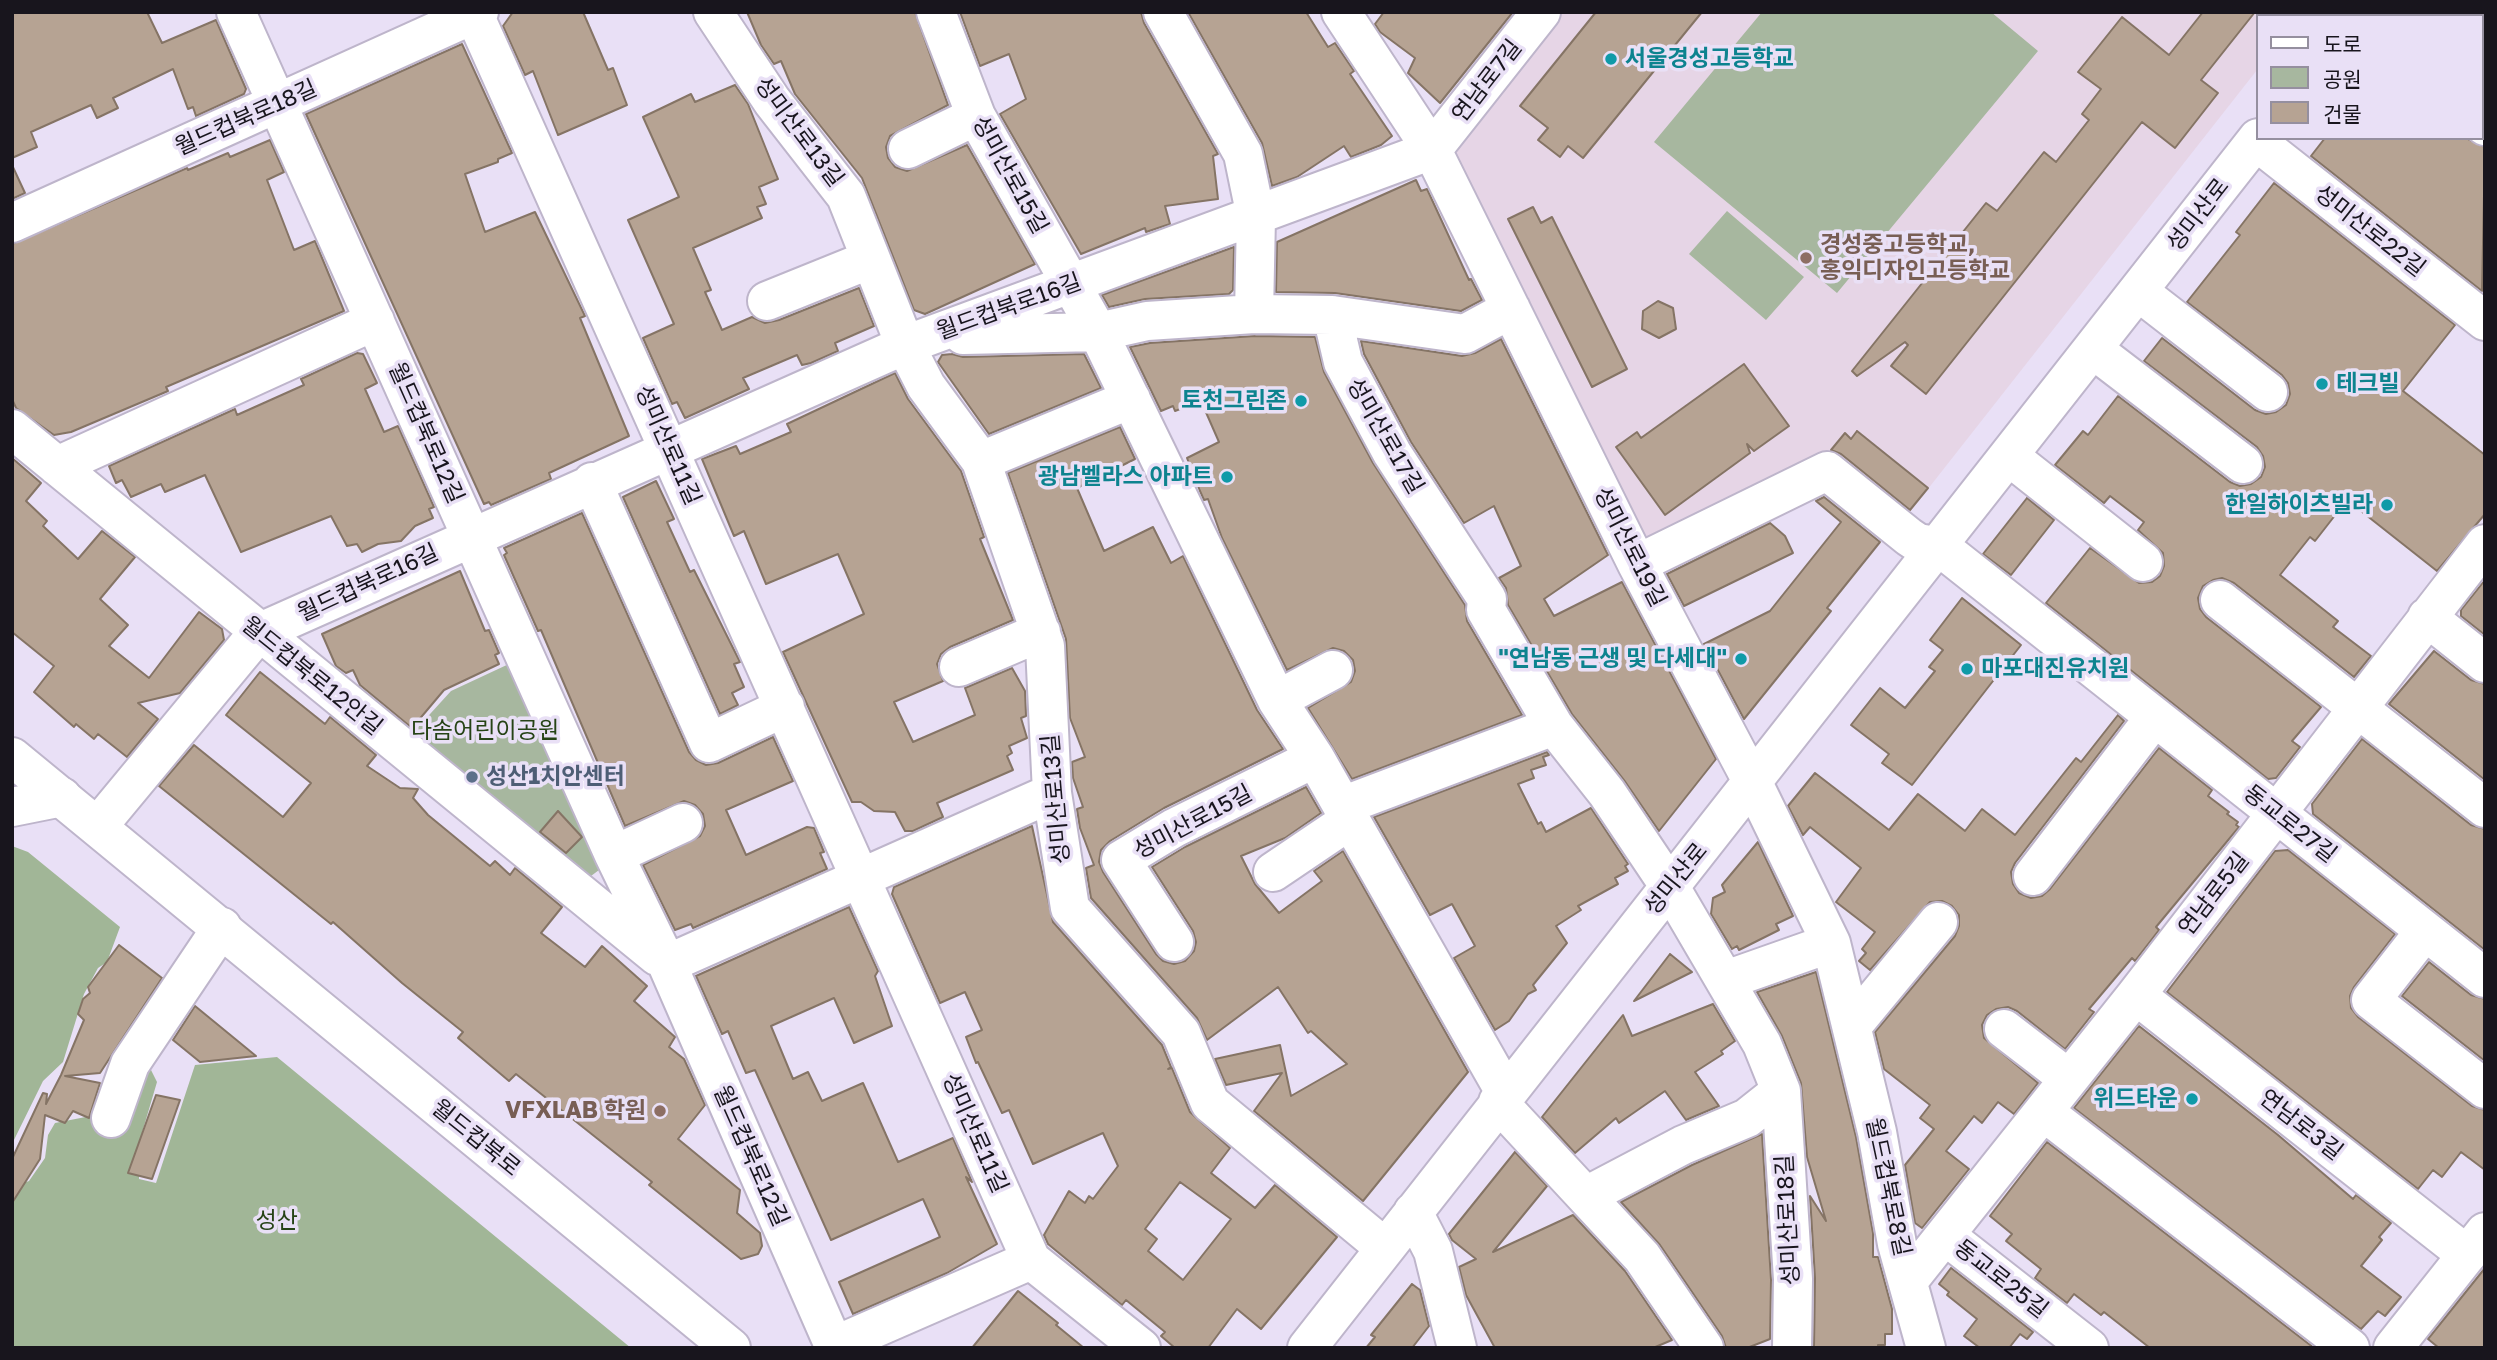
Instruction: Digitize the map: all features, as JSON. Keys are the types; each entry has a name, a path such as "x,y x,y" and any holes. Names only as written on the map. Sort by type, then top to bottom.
{"street":[{"name":"월드컵북로12길","path":"236,12 614,855 667,964 835,1347"},
{"name":"성미산로13길","path":"713,12 772,101 846,196 871,259 918,340 926,386 981,461 1045,646 1052,793 1067,902 1181,1033 1210,1103 1385,1248"},
{"name":"성미산로15길","path":"936,12 976,116 1098,331 1277,700 1315,758 1502,1097 1642,1257 1704,1348"},
{"path":"1163,12 1242,154 1255,217 1254,314"},
{"name":"성미산로19길","path":"1341,12 1433,150 1637,564 1753,783"},
{"name":"연남로7길","path":"1433,150 1541,12"},
{"name":"월드컵북로18길","path":"12,223 475,13"},
{"name":"성미산로11길","path":"475,13 1031,1260 1141,1348"},
{"path":"908,149 976,116"},
{"name":"성미산로","path":"1307,1348 1502,1097 1940,547 2257,140"},
{"name":"성미산로22길","path":"2257,140 2485,321"},
{"name":"월드컵북로16길","path":"98,826 258,633 472,535 918,340 1433,150"},
{"path":"767,301 871,259"},
{"path":"2138,292 2268,392"},
{"path":"918,340 1098,331 1147,321 1254,314 1332,315 1465,334 1511,309"},
{"name":"성미산로17길","path":"1332,315 1343,362 1392,453 1487,599 1486,610 1554,726 1607,793 1670,887"},
{"path":"57,466 375,321"},
{"path":"2094,350 2243,464"},
{"path":"981,461 1131,398"},
{"name":"월드컵북로12안길","path":"12,429 258,633 667,964"},
{"path":"2010,457 2143,562"},
{"path":"1637,564 1827,471 1909,537 1918,543 1940,547"},
{"path":"592,482 709,743 785,707"},
{"name":"연남로5길","path":"1909,1280 2136,996 2485,544"},
{"name":"동교로27길","path":"1940,547 2485,978"},
{"path":"2220,600 2485,807"},
{"path":"2427,617 2485,663"},
{"path":"959,667 1041,632"},
{"path":"1277,700 1333,670"},
{"path":"2033,876 2154,718"},
{"path":"1273,872 1346,813 1554,726"},
{"name":"월드컵북로","path":"12,757 731,1348"},
{"name":"성미산로15길","path":"1174,942 1121,860 1174,828 1315,758"},
{"name":"월드컵북로8길","path":"1753,783 1831,943 1853,1025 1897,1244 1926,1348"},
{"path":"667,964 1052,793"},
{"path":"12,807 62,797"},
{"path":"614,855 683,823"},
{"name":"성미산로18길","path":"1670,887 1762,1044 1781,1091 1793,1279 1792,1348"},
{"path":"1853,1025 1938,922"},
{"path":"111,1118 130,1064 222,927"},
{"path":"2425,931 2371,1000 2485,1089"},
{"path":"1726,980 1831,943"},
{"name":"연남로3길","path":"2136,996 2478,1246 2393,1348"},
{"path":"2004,1029 2069,1079"},
{"path":"1586,1196 1683,1145 1707,1138 1747,1118 1781,1091"},
{"path":"2044,1112 2350,1348"},
{"path":"1413,1212 1433,1251 1457,1348"},
{"name":"동교로25길","path":"1946,1236 2089,1348"},
{"path":"835,1347 1031,1260"}],"shaded area":[{"name":"경성중고등학교, 홍익디자인고등학교","path":"1559,12 2303,12 2256,14 2256,71 1902,522 1827,462 1658,546 1643,539 1451,156"}],"green space":[{"path":"1762,12 1991,12 2038,51 1837,293 1654,142"},
{"path":"1727,211 1804,277 1766,320 1689,254"},
{"name":"다솜어린이공원","path":"511,663 603,867 587,879 410,736 451,691"},
{"path":"12,846 28,852 120,927 107,962 98,968 84,994 63,1062 43,1081 12,1144"},
{"name":"성산","path":"277,1057 631,1348 12,1348 12,1187 29,1181 45,1158 48,1135 55,1123 106,1113 148,1064 157,1082 139,1143 139,1179 156,1183 195,1065"}],"building":[{"path":"12,12 147,12 162,43 216,20 246,89 244,94 196,116 193,107 188,109 173,69 113,98 118,108 97,118 91,105 31,132 37,147 12,158"},
{"path":"513,12 583,12 608,70 613,68 627,105 558,135 533,71 525,75 503,26"},
{"path":"747,12 915,12 948,105 890,136 886,147 888,158 895,167 907,171 967,145 1035,264 925,314 914,310 862,178 795,94 781,61 774,64 761,45"},
{"path":"960,12 1141,12 1144,23 1218,154 1213,156 1218,199 1165,206 1170,224 1146,232 1145,228 1081,254 1000,114 1026,99 1009,54 980,66"},
{"path":"1188,12 1306,12 1328,47 1335,43 1354,71 1350,74 1392,136 1381,145 1351,157 1344,146 1297,177 1272,186 1262,143"},
{"path":"1384,12 1513,12 1440,103 1408,73 1415,58 1380,32 1375,24"},
{"name":"서울경성고등학교","path":"1596,12 1702,12 1583,158 1568,146 1560,157 1538,140 1548,128 1520,106"},
{"path":"2203,12 2255,12 2201,80 2218,93 2175,148 2142,122 1926,394 1891,366 1908,345 1905,342 1857,376 1852,371 1986,203 1997,211 2044,152 2056,162 2089,120 2082,114 2101,89 2078,72 2122,17 2169,55"},
{"path":"462,44 512,153 498,159 498,162 465,174 485,232 535,212 585,316 580,318 629,436 549,473 551,479 491,505 489,502 484,504 306,114"},
{"path":"735,85 748,104 778,179 759,187 766,204 757,207 762,218 693,248 711,290 705,292 722,330 752,317 765,323 779,320 859,288 874,326 835,343 838,351 811,363 802,365 797,355 743,378 749,389 685,418 677,402 672,404 643,338 674,324 628,220 679,197 643,117 691,94 695,102"},
{"path":"270,140 284,172 267,180 294,250 315,241 344,311 166,387 168,391 71,432 54,435 16,408 12,399 12,244 187,168 188,170 228,153 230,157"},
{"path":"2323,140 2470,140 2485,147 2482,291 2311,156"},
{"path":"12,165 25,193 12,199"},
{"path":"1416,180 1421,191 1427,189 1469,280 1471,279 1482,300 1461,311 1335,293 1276,292 1277,242"},
{"path":"2274,183 2455,325 2403,391 2485,455 2485,514 2437,571 2347,500 2315,541 2310,537 2280,575 2338,621 2333,627 2371,656 2354,677 2234,583 2222,578 2203,586 2198,598 2200,609 2206,617 2321,707 2292,741 2300,747 2276,778 2268,779 2046,603 2090,548 2139,583 2152,582 2160,576 2164,566 2163,553 2138,530 2144,522 2110,496 2104,503 2055,465 2083,431 2088,435 2118,396 2230,482 2240,486 2251,484 2261,477 2265,467 2263,456 2257,447 2144,361 2162,338 2255,410 2266,414 2276,412 2286,405 2290,394 2288,383 2282,375 2187,302 2240,235 2236,232"},
{"path":"1533,207 1541,223 1552,217 1627,369 1592,387 1508,219"},
{"path":"1234,247 1233,290 1229,294 1145,299 1109,307 1102,295"},
{"path":"1658,301 1673,308 1676,329 1659,338 1642,329 1643,311"},
{"path":"1255,336 1315,337 1324,372 1373,463 1465,605 1467,621 1522,715 1352,779 1308,708 1351,682 1355,671 1353,660 1344,651 1333,648 1287,670 1222,538 1208,499 1204,500 1187,458 1219,442 1201,401 1175,411 1173,406 1161,411 1130,347 1150,343"},
{"path":"1501,339 1608,555 1544,599 1554,616 1622,582 1716,759 1659,831 1624,780 1572,714 1508,605 1506,588 1499,578 1521,566 1494,506 1464,523 1411,442 1364,354 1361,341 1462,356 1475,353"},
{"path":"357,353 363,354 377,383 365,389 384,432 398,426 434,507 429,509 433,518 415,526 401,541 378,544 362,552 357,544 347,546 331,516 241,552 205,475 165,492 161,484 131,497 122,480 116,483 109,466 235,409 237,415 304,385 301,379"},
{"path":"1084,354 1101,388 989,434 938,362 942,355 963,357"},
{"path":"1744,364 1789,426 1754,451 1747,444 1750,453 1665,515 1616,447 1637,432 1641,438"},
{"path":"895,373 908,399 961,471 984,537 980,539 1013,620 950,647 941,654 937,664 943,681 894,702 913,742 975,715 965,688 1012,668 1025,691 1026,716 1021,718 1027,738 1009,746 1012,753 1007,756 1013,770 937,803 943,817 913,831 905,831 895,812 874,811 861,802 852,802 783,652 864,614 838,554 766,584 744,531 734,536 702,459 736,446 740,454 791,432 787,424"},
{"path":"1120,427 1135,459 1077,488 1104,551 1153,527 1171,563 1183,556 1257,710 1283,749 1164,808 1110,841 1101,850 1099,862 1156,954 1163,961 1174,964 1185,961 1194,951 1196,942 1193,931 1152,867 1185,847 1306,787 1321,813 1285,838 1241,856 1255,884 1279,913 1322,881 1314,871 1343,851 1468,1072 1363,1201 1254,1111 1282,1073 1226,1085 1215,1059 1280,1045 1291,1096 1347,1064 1311,1031 1308,1033 1278,987 1207,1040 1197,1018 1091,898 1086,868 1094,865 1080,828 1077,809 1083,807 1073,778 1072,762 1085,757 1070,718 1066,639 1008,473"},
{"path":"1857,431 1928,488 1910,510 1841,454 1831,450 1845,433 1851,439"},
{"path":"12,458 41,483 26,501 47,521 43,526 78,559 102,531 135,557 100,599 128,625 109,646 149,678 199,612 222,629 224,640 180,693 138,703 158,719 127,757 98,734 94,739 76,724 74,727 34,692 54,666 12,632"},
{"path":"656,481 674,519 667,522 690,572 694,570 740,662 734,664 744,687 732,693 738,705 720,714 623,497"},
{"path":"1824,497 1880,542 1827,608 1831,611 1744,719 1704,644 1770,611 1841,522 1816,501"},
{"path":"2027,498 2054,520 2011,575 1983,554"},
{"path":"582,513 689,752 696,760 706,765 718,763 773,737 793,781 726,810 746,855 807,827 814,828 824,852 820,853 827,869 693,928 691,924 675,930 643,865 700,836 705,826 703,814 695,805 684,801 625,826 541,630 538,631 504,555 507,553 504,548"},
{"path":"1770,523 1785,536 1793,553 1684,606 1667,574"},
{"path":"460,571 485,631 489,630 499,653 495,655 499,664 444,690 412,728 360,685 353,670 346,673 336,666 322,634"},
{"path":"2485,580 2485,635 2461,616 2461,610"},
{"name":"마포대진유치원","path":"1962,598 2021,645 1912,785 1882,763 1889,754 1851,725 1880,688 1905,708 1935,671 1929,667 1943,650 1930,640"},
{"path":"2434,651 2471,680 2485,684 2485,780 2389,704"},
{"path":"260,672 325,724 330,717 376,755 367,766 400,788 418,789 413,798 428,815 490,866 495,861 510,875 515,868 562,907 541,933 585,967 602,946 647,986 634,1001 675,1037 669,1047 684,1059 705,1105 678,1139 740,1190 737,1213 760,1233 762,1246 758,1254 741,1259 649,1185 652,1182 516,1074 509,1081 458,1038 463,1032 333,922 331,924 159,786 194,745 283,817 311,783 226,715"},
{"path":"2118,715 2124,721 2015,863 2011,872 2013,884 2019,893 2031,898 2042,896 2050,889 2159,748 2212,790 2208,796 2229,812 2227,814 2238,822 2236,825 2239,827 2156,927 2159,930 2135,961 2132,958 2089,1009 2094,1012 2065,1049 2017,1011 2008,1007 1996,1009 1987,1015 1982,1025 1984,1038 2038,1083 2014,1114 1998,1102 1982,1123 1974,1116 1946,1151 1969,1169 1922,1228 1915,1223 1905,1165 1934,1129 1920,1118 1930,1105 1884,1069 1875,1032 1955,936 1959,915 1952,906 1942,901 1930,902 1870,970 1859,961 1866,953 1862,949 1875,932 1836,902 1861,868 1810,827 1803,835 1788,806 1815,773 1889,830 1918,794 1965,831 1982,809 2015,835 2076,758 2081,762"},
{"path":"2362,739 2471,825 2485,829 2485,950 2313,814 2312,804"},
{"path":"1547,752 1549,755 1543,757 1546,765 1531,770 1534,778 1518,784 1538,824 1541,822 1546,832 1591,808 1628,864 1625,866 1628,871 1615,878 1618,884 1578,906 1581,910 1556,926 1567,943 1533,985 1536,990 1528,994 1509,1021 1495,1030 1454,958 1475,946 1452,904 1430,915 1374,817"},
{"path":"558,811 582,837 566,853 540,832"},
{"path":"1032,826 1053,922 1162,1045 1171,1067 1168,1069 1172,1068 1190,1112 1230,1148 1211,1173 1255,1208 1275,1185 1337,1237 1261,1329 1237,1309 1208,1348 1175,1348 1161,1336 1165,1332 1126,1300 1122,1305 1048,1244 1044,1235 1069,1191 1085,1203 1089,1196 1093,1199 1118,1166 1103,1133 1033,1164 1009,1110 1002,1113 978,1062 976,1063 966,1037 982,1030 965,992 940,1003 892,894 894,887","holes":["1180,1182 1231,1219 1183,1280 1148,1251 1157,1239 1145,1229"]},
{"path":"1758,842 1793,916 1776,924 1779,930 1739,950 1737,946 1732,949 1711,914 1713,898 1725,892 1722,885"},
{"path":"2288,850 2395,934 2354,987 2350,996 2351,1008 2358,1017 2472,1106 2485,1110 2485,1170 2461,1152 2442,1177 2433,1170 2418,1189 2167,992 2275,851"},
{"path":"849,907 878,971 875,976 892,1026 854,1043 834,998 771,1026 793,1079 808,1072 822,1101 863,1083 898,1162 953,1138 972,1182 966,1177 997,1244 947,1273 853,1314 839,1282 940,1237 923,1199 831,1240 755,1070 746,1073 728,1031 722,1034 696,976"},
{"path":"119,945 162,978 100,1073 65,1076 100,1083 89,1118 73,1111 65,1123 45,1115 40,1159 12,1203 12,1159 43,1093 47,1094 46,1104 61,1075 84,1020 78,1014 83,999 90,993 88,987"},
{"path":"1670,954 1692,972 1634,1001"},
{"path":"2429,962 2471,995 2485,999 2485,1061 2402,996"},
{"path":"1816,972 1856,1137 1873,1233 1873,1257 1878,1257 1892,1309 1892,1334 1885,1334 1885,1345 1878,1345 1878,1348 1814,1348 1815,1278 1810,1196 1826,1221 1807,1157 1801,1083 1782,1036 1757,992"},
{"path":"1713,1004 1735,1041 1721,1051 1723,1054 1695,1072 1719,1106 1686,1120 1665,1091 1619,1123 1616,1118 1575,1153 1542,1117 1623,1015 1632,1036"},
{"path":"195,1006 256,1056 200,1062 173,1040"},
{"path":"2139,1026 2278,1135 2353,1199 2356,1195 2391,1223 2379,1237 2382,1240 2361,1266 2401,1297 2385,1316 2378,1311 2361,1329 2074,1108"},
{"path":"156,1095 180,1100 152,1179 128,1173"},
{"path":"1762,1134 1771,1280 1770,1339 1747,1348 1726,1348 1722,1336 1660,1245 1621,1202 1692,1165"},
{"path":"2047,1142 2314,1348 2150,1348 2104,1312 2101,1315 2074,1294 2067,1303 2035,1278 2041,1269 2006,1241 2012,1234 1990,1216"},
{"path":"1515,1152 1547,1186 1493,1252 1573,1215 1625,1271 1672,1340 1653,1348 1495,1348 1466,1295 1459,1267 1476,1259 1452,1240 1449,1234"},
{"path":"1951,1268 2033,1332 2027,1339 2020,1334 2009,1348 1980,1348 1964,1336 1977,1319 1947,1295 1949,1292 1939,1284"},
{"path":"2485,1268 2485,1348 2439,1348 2428,1339"},
{"path":"1412,1284 1420,1290 1429,1326 1412,1348 1366,1348 1375,1337 1371,1335"},
{"path":"1018,1291 1058,1323 1056,1325 1084,1348 972,1348"}],"place":[{"name":"서울경성고등학교","path":"1611,59"},
{"name":"경성중고등학교, 홍익디자인고등학교","path":"1806,258"},
{"name":"테크빌","path":"2322,384"},
{"name":"토천그린존","path":"1301,401"},
{"name":"광남벨라스 아파트","path":"1227,477"},
{"name":"한일하이츠빌라","path":"2387,505"},
{"name":"\"연남동 근생 및 다세대\"","path":"1741,659"},
{"name":"마포대진유치원","path":"1967,669"},
{"name":"성산1치안센터","path":"472,777"},
{"name":"위드타운","path":"2192,1099"},
{"name":"VFXLAB 학원","path":"660,1111"}]}
